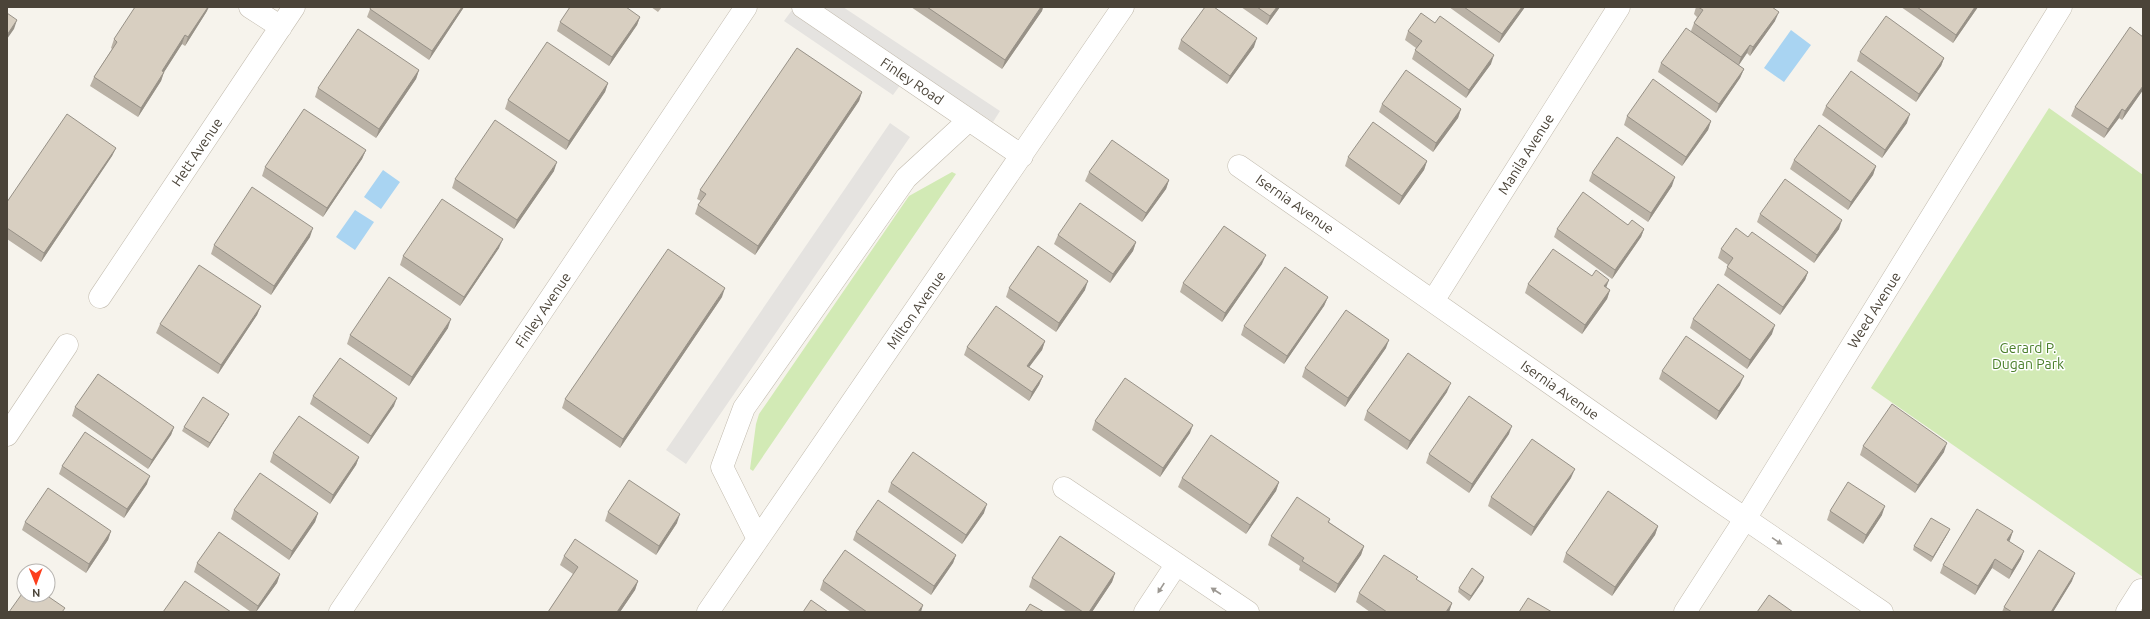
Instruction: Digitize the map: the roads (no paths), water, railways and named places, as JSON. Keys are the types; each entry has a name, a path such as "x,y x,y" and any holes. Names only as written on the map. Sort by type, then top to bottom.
{"street":[{"path":"250,7 281,27"},
{"name":"Hett Avenue","path":"100,297 294,7"},
{"name":"Finley Avenue","path":"340,612 746,7"},
{"name":"Finley Road","path":"803,7 1022,156"},
{"name":"Milton Avenue","path":"708,612 1123,7"},
{"name":"Manila Avenue","path":"1433,301 1619,7"},
{"name":"Weed Avenue","path":"1685,612 1745,519 2061,7"},
{"path":"758,539 722,467 744,408 906,178 969,120"},
{"name":"Isernia Avenue","path":"1240,166 1745,519 1882,612"},
{"path":"7,435 67,345"},
{"path":"1064,488 1176,565 1248,612"},
{"path":"1145,612 1176,565"},
{"path":"2127,612 2141,590"}],"water":[{"path":"1791,30 1811,45 1784,82 1764,68"},
{"path":"383,170 400,182 381,209 364,197"},
{"path":"355,210 374,222 355,250 336,237"}],"park label":[{"name":"Gerard P. Dugan Park","path":"2028,356"}]}
